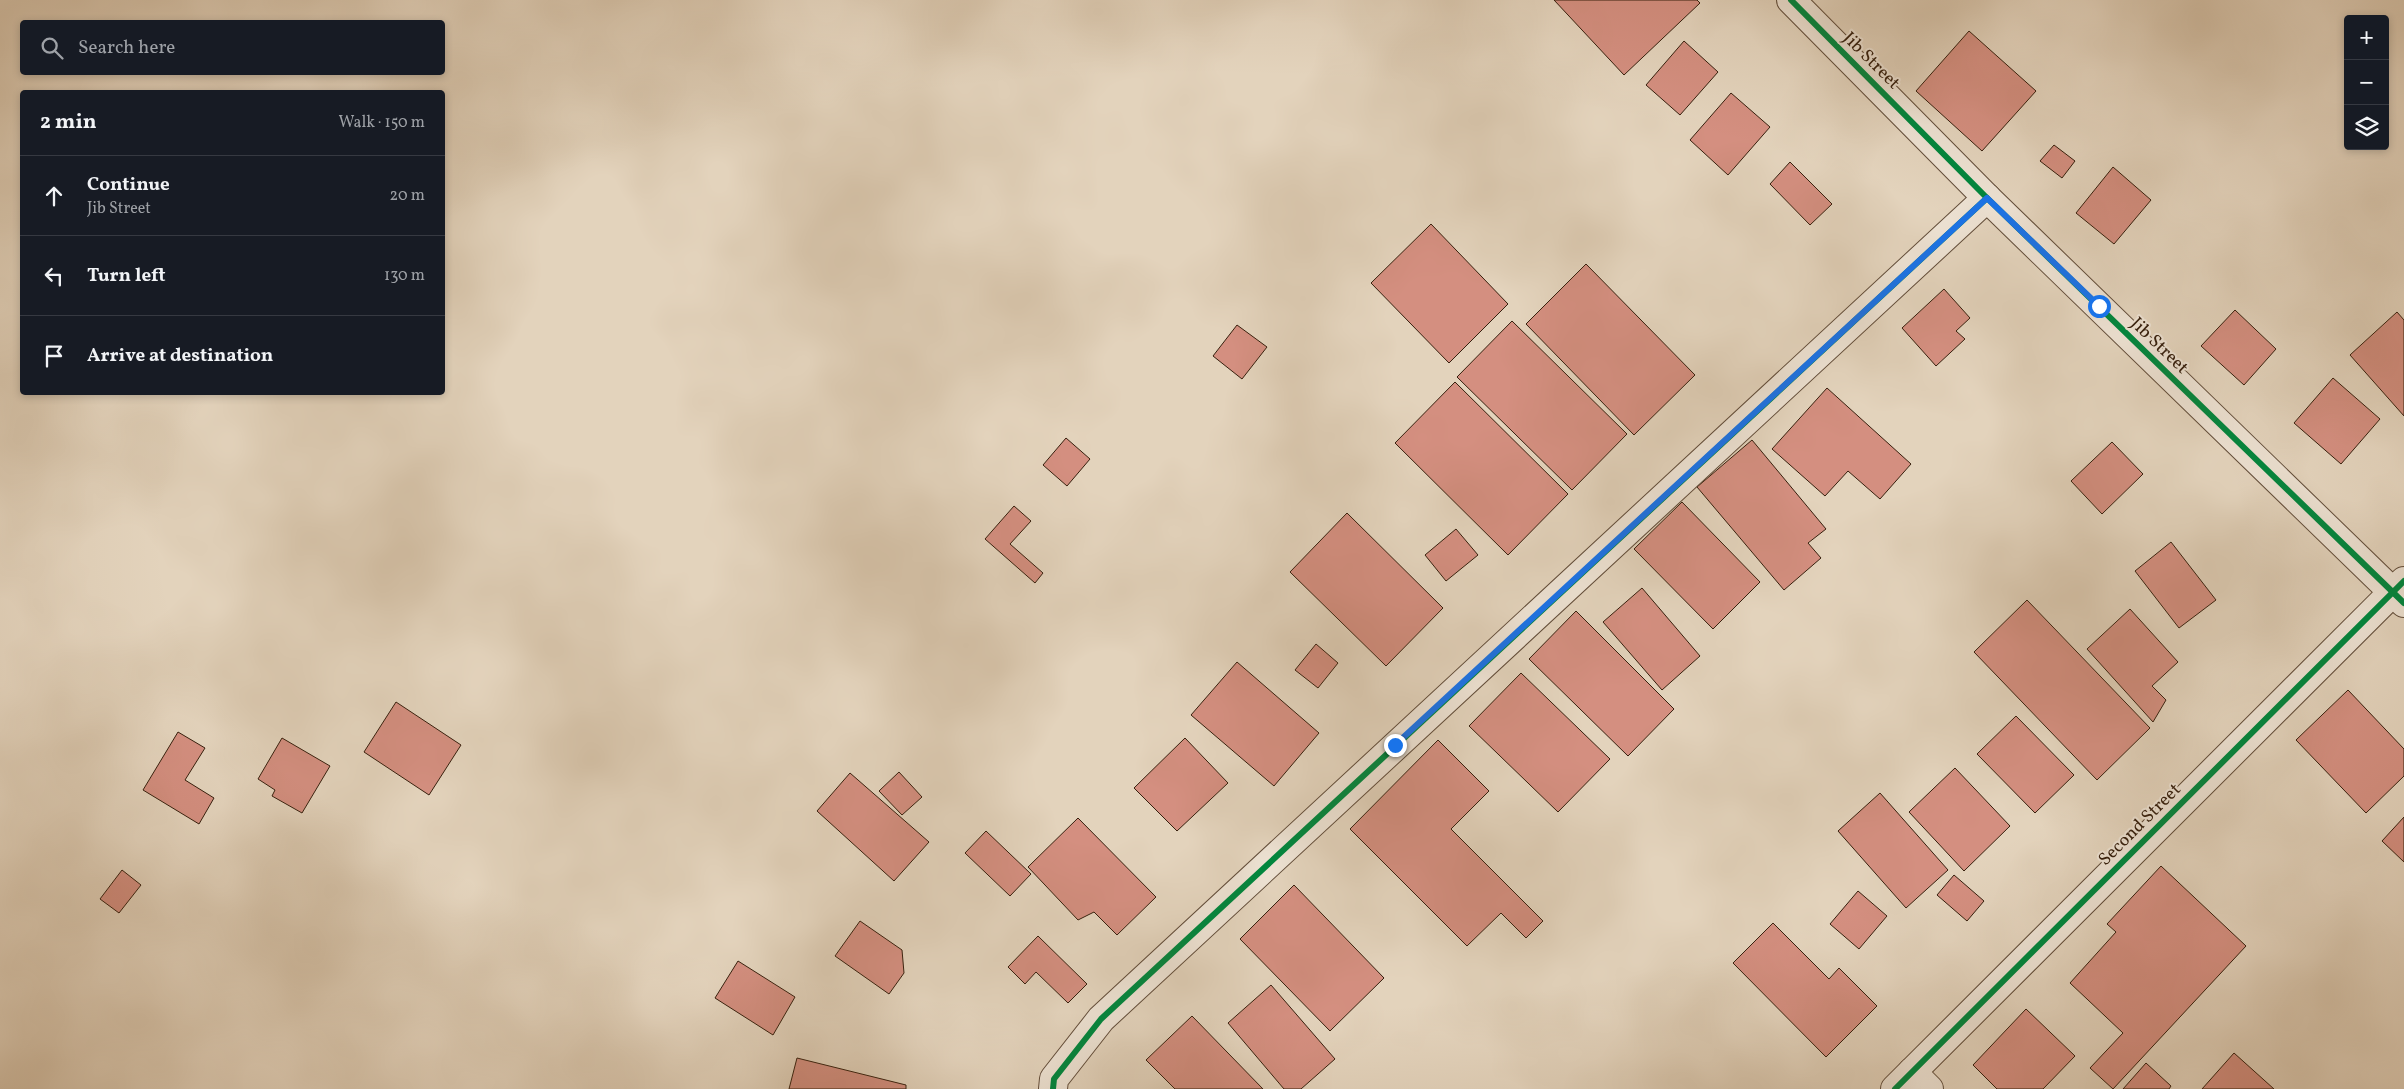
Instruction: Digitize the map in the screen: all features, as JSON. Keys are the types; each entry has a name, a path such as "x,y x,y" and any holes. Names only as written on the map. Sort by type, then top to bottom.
{"street":[{"name":"Jib Street","path":"1791,0 1987,198 2400,592"},
{"path":"1053,1089 1054,1079 1100,1019 1987,198"},
{"name":"Second Street","path":"1912,1083 2400,592"}],"building":[{"path":"1554,0 1697,0 1700,3 1624,75"},
{"path":"1969,31 2036,91 1982,151 1916,91"},
{"path":"1684,41 1718,72 1680,115 1646,85"},
{"path":"1731,93 1770,127 1728,175 1690,140"},
{"path":"2054,145 2075,161 2062,178 2040,161"},
{"path":"1790,162 1832,204 1810,225 1770,184"},
{"path":"2113,167 2151,200 2114,244 2076,213"},
{"path":"1431,224 1508,304 1449,363 1371,283"},
{"path":"1586,264 1695,375 1634,435 1526,324"},
{"path":"1944,289 1970,318 1956,331 1965,339 1936,366 1902,328"},
{"path":"2235,310 2276,349 2244,385 2201,346"},
{"path":"2397,312 2404,320 2404,416 2350,355"},
{"path":"1512,321 1627,434 1572,490 1457,377"},
{"path":"1237,325 1267,347 1242,379 1213,356"},
{"path":"2333,378 2380,419 2341,464 2294,423"},
{"path":"1455,382 1568,494 1508,555 1395,443"},
{"path":"1827,388 1911,464 1880,499 1848,471 1825,496 1772,449"},
{"path":"1066,438 1090,459 1067,486 1043,465"},
{"path":"1752,440 1826,529 1808,543 1821,558 1784,590 1697,487"},
{"path":"2112,442 2143,474 2102,514 2071,481"},
{"path":"1682,502 1760,582 1713,629 1634,549"},
{"path":"1014,506 1031,521 1010,544 1043,573 1035,583 985,539"},
{"path":"1347,513 1443,608 1386,666 1290,572"},
{"path":"1456,529 1478,555 1446,581 1425,555"},
{"path":"2171,542 2216,600 2179,628 2135,571"},
{"path":"1642,588 1700,656 1662,690 1603,622"},
{"path":"2027,600 2150,728 2097,780 1974,652"},
{"path":"2130,609 2178,662 2152,686 2166,700 2153,722 2087,649"},
{"path":"1576,611 1674,709 1628,756 1529,659"},
{"path":"1316,644 1338,663 1318,688 1295,670"},
{"path":"1237,662 1319,733 1274,786 1191,715"},
{"path":"1521,673 1610,759 1558,812 1469,726"},
{"path":"2348,690 2404,749 2404,776 2366,813 2296,740"},
{"path":"396,702 461,745 429,795 364,752"},
{"path":"2016,716 2074,775 2035,813 1977,754"},
{"path":"178,732 205,748 185,780 214,798 199,824 143,790"},
{"path":"282,738 330,766 302,813 272,796 275,790 258,779"},
{"path":"1185,738 1228,783 1177,831 1134,788"},
{"path":"1438,740 1489,791 1451,829 1543,921 1526,938 1501,913 1467,946 1350,829"},
{"path":"1955,768 2010,826 1964,871 1909,812"},
{"path":"899,772 922,797 902,815 879,791"},
{"path":"850,773 929,842 894,881 817,811"},
{"path":"1880,793 1948,870 1906,908 1838,831"},
{"path":"2404,817 2404,862 2382,841"},
{"path":"1078,818 1156,897 1117,935 1094,912 1078,920 1028,867"},
{"path":"986,831 1031,874 1010,896 965,853"},
{"path":"2161,866 2246,946 2113,1089 2090,1068 2123,1033 2070,983 2116,932 2107,924"},
{"path":"122,870 141,885 119,913 100,899"},
{"path":"1954,875 1984,901 1967,921 1937,895"},
{"path":"1294,885 1384,978 1330,1031 1240,939"},
{"path":"1858,891 1887,916 1859,949 1830,924"},
{"path":"860,921 902,950 904,973 889,994 835,956"},
{"path":"1773,923 1829,979 1839,968 1877,1006 1826,1057 1733,963"},
{"path":"1038,936 1087,984 1068,1003 1036,972 1025,984 1008,967"},
{"path":"738,961 795,997 773,1035 715,998"},
{"path":"1271,985 1335,1059 1301,1089 1284,1089 1228,1023"},
{"path":"2026,1009 2075,1056 2043,1089 1997,1089 1973,1065"},
{"path":"1192,1016 1263,1089 1175,1089 1146,1060"},
{"path":"2234,1053 2274,1089 2202,1089"},
{"path":"797,1058 906,1085 906,1089 789,1089"},
{"path":"2146,1063 2171,1086 2169,1089 2123,1089"}],"cycle path":[{"path":"1791,0 1987,198 2404,603"},
{"path":"1053,1089 1054,1079 1101,1019 1987,198"},
{"path":"1895,1089 2404,581"}],"route":[{"path":"1395,745 1987,198 2099,306"}]}
